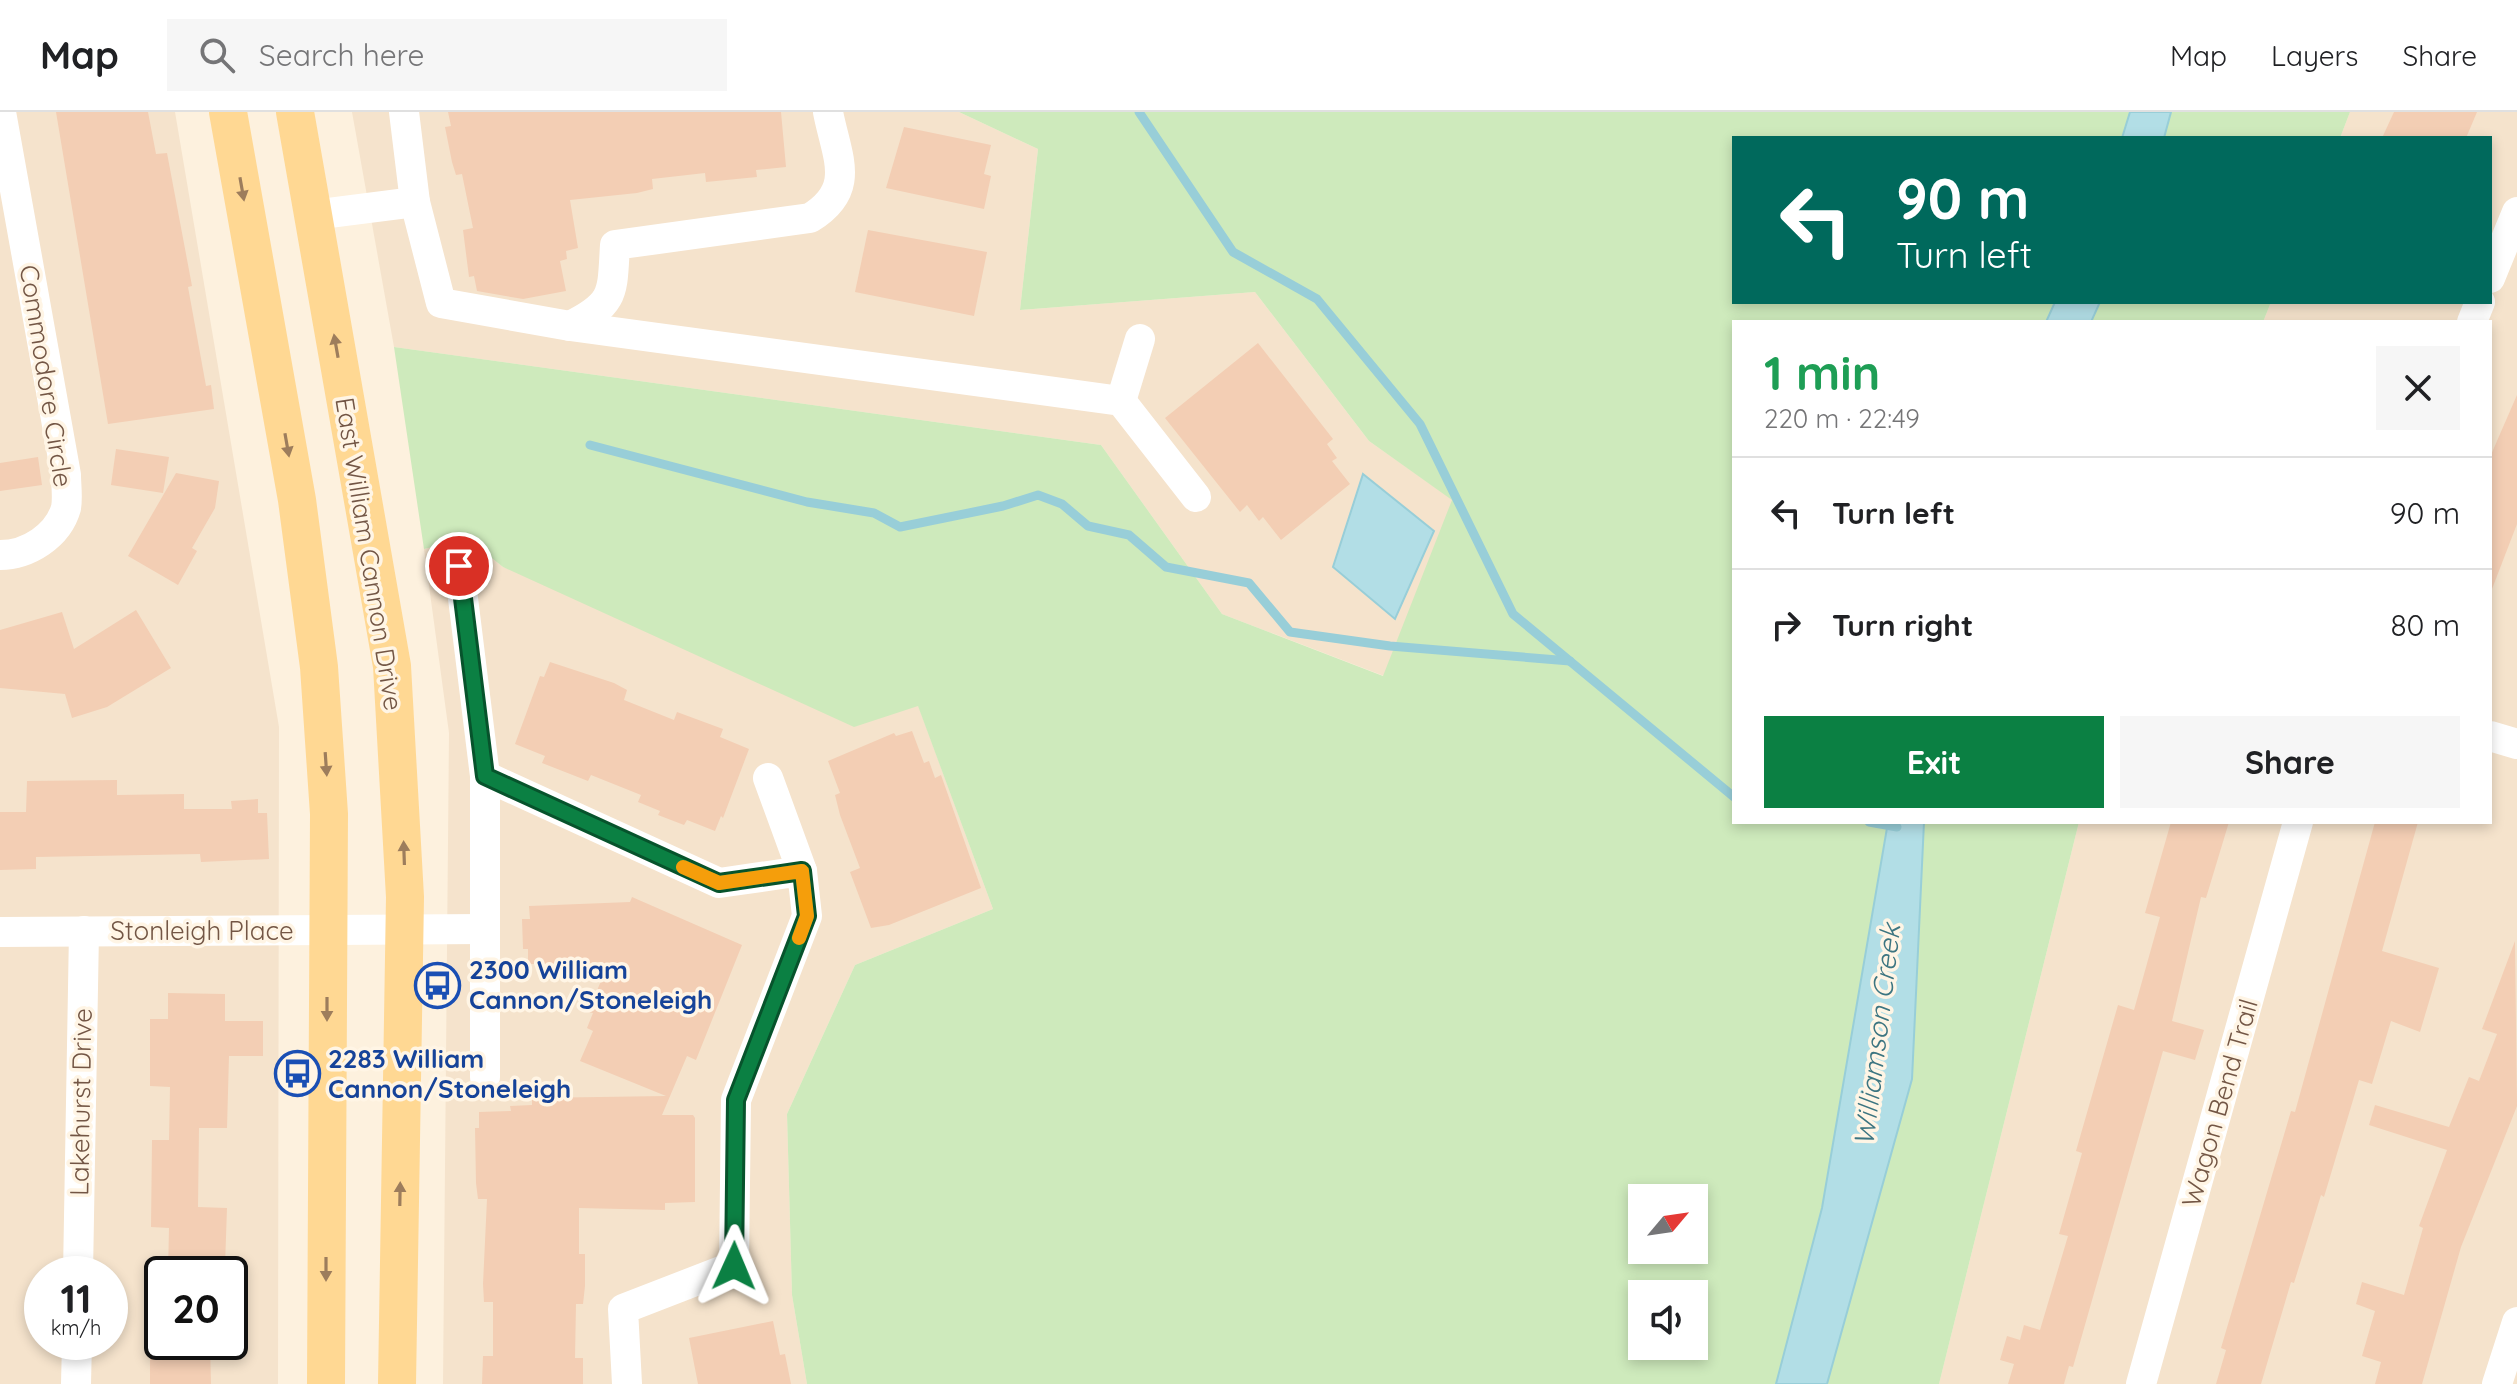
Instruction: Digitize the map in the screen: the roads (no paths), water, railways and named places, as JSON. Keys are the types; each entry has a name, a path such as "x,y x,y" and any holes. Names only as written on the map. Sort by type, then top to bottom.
{"main road":[{"path":"228,112 297,500 319,667 329,814 326,1384"},
{"name":"East William Cannon Drive","path":"295,112 392,666 403,811 404,931 397,1384"}],"street":[{"name":"Commodore Circle","path":"0,555 33,547 53,533 66,508 66,475 1,112"},
{"path":"404,112 415,202 441,303 570,326 1121,401 1196,497"},
{"path":"570,326 593,315 611,295 615,245 810,218 830,205 842,179 828,112"},
{"path":"313,215 415,202"},
{"path":"2492,273 2517,212"},
{"path":"1121,401 1140,339"},
{"path":"459,566 485,776 485,1077"},
{"path":"2492,737 2517,744"},
{"path":"485,776 719,883 802,871"},
{"path":"627,1384 623,1309 734,1266 736,1100 807,916 802,871 768,778"},
{"name":"Wagon Bend Trail","path":"2141,1384 2297,824"},
{"name":"Stonleigh Place","path":"0,932 485,929"},
{"name":"Lakehurst Drive","path":"78,1256 84,931"},
{"path":"2497,1384 2517,1322"},
{"path":"76,1384 77,1360"}],"water":[{"path":"2130,112 2171,112 2165,136 2123,136"},
{"path":"2054,304 2099,304 2092,320 2047,320"},
{"path":"1363,474 1434,531 1395,619 1333,567"},
{"name":"Williamson Creek","path":"1888,824 1924,824 1912,1079 1827,1384 1776,1384 1822,1208"}],"waterway":[{"path":"1139,112 1233,252 1317,299 1420,424 1513,614 1732,795"},
{"path":"590,445 807,502 874,513 900,527 1003,506 1038,495 1062,504 1088,526 1129,535 1166,567 1249,583 1290,632 1390,646 1570,661"},
{"path":"1880,824 1897,827"}],"place":[{"name":"2300 William Cannon/Stoneleigh","path":"438,985"},
{"name":"2283 William Cannon/Stoneleigh","path":"297,1074"}]}
